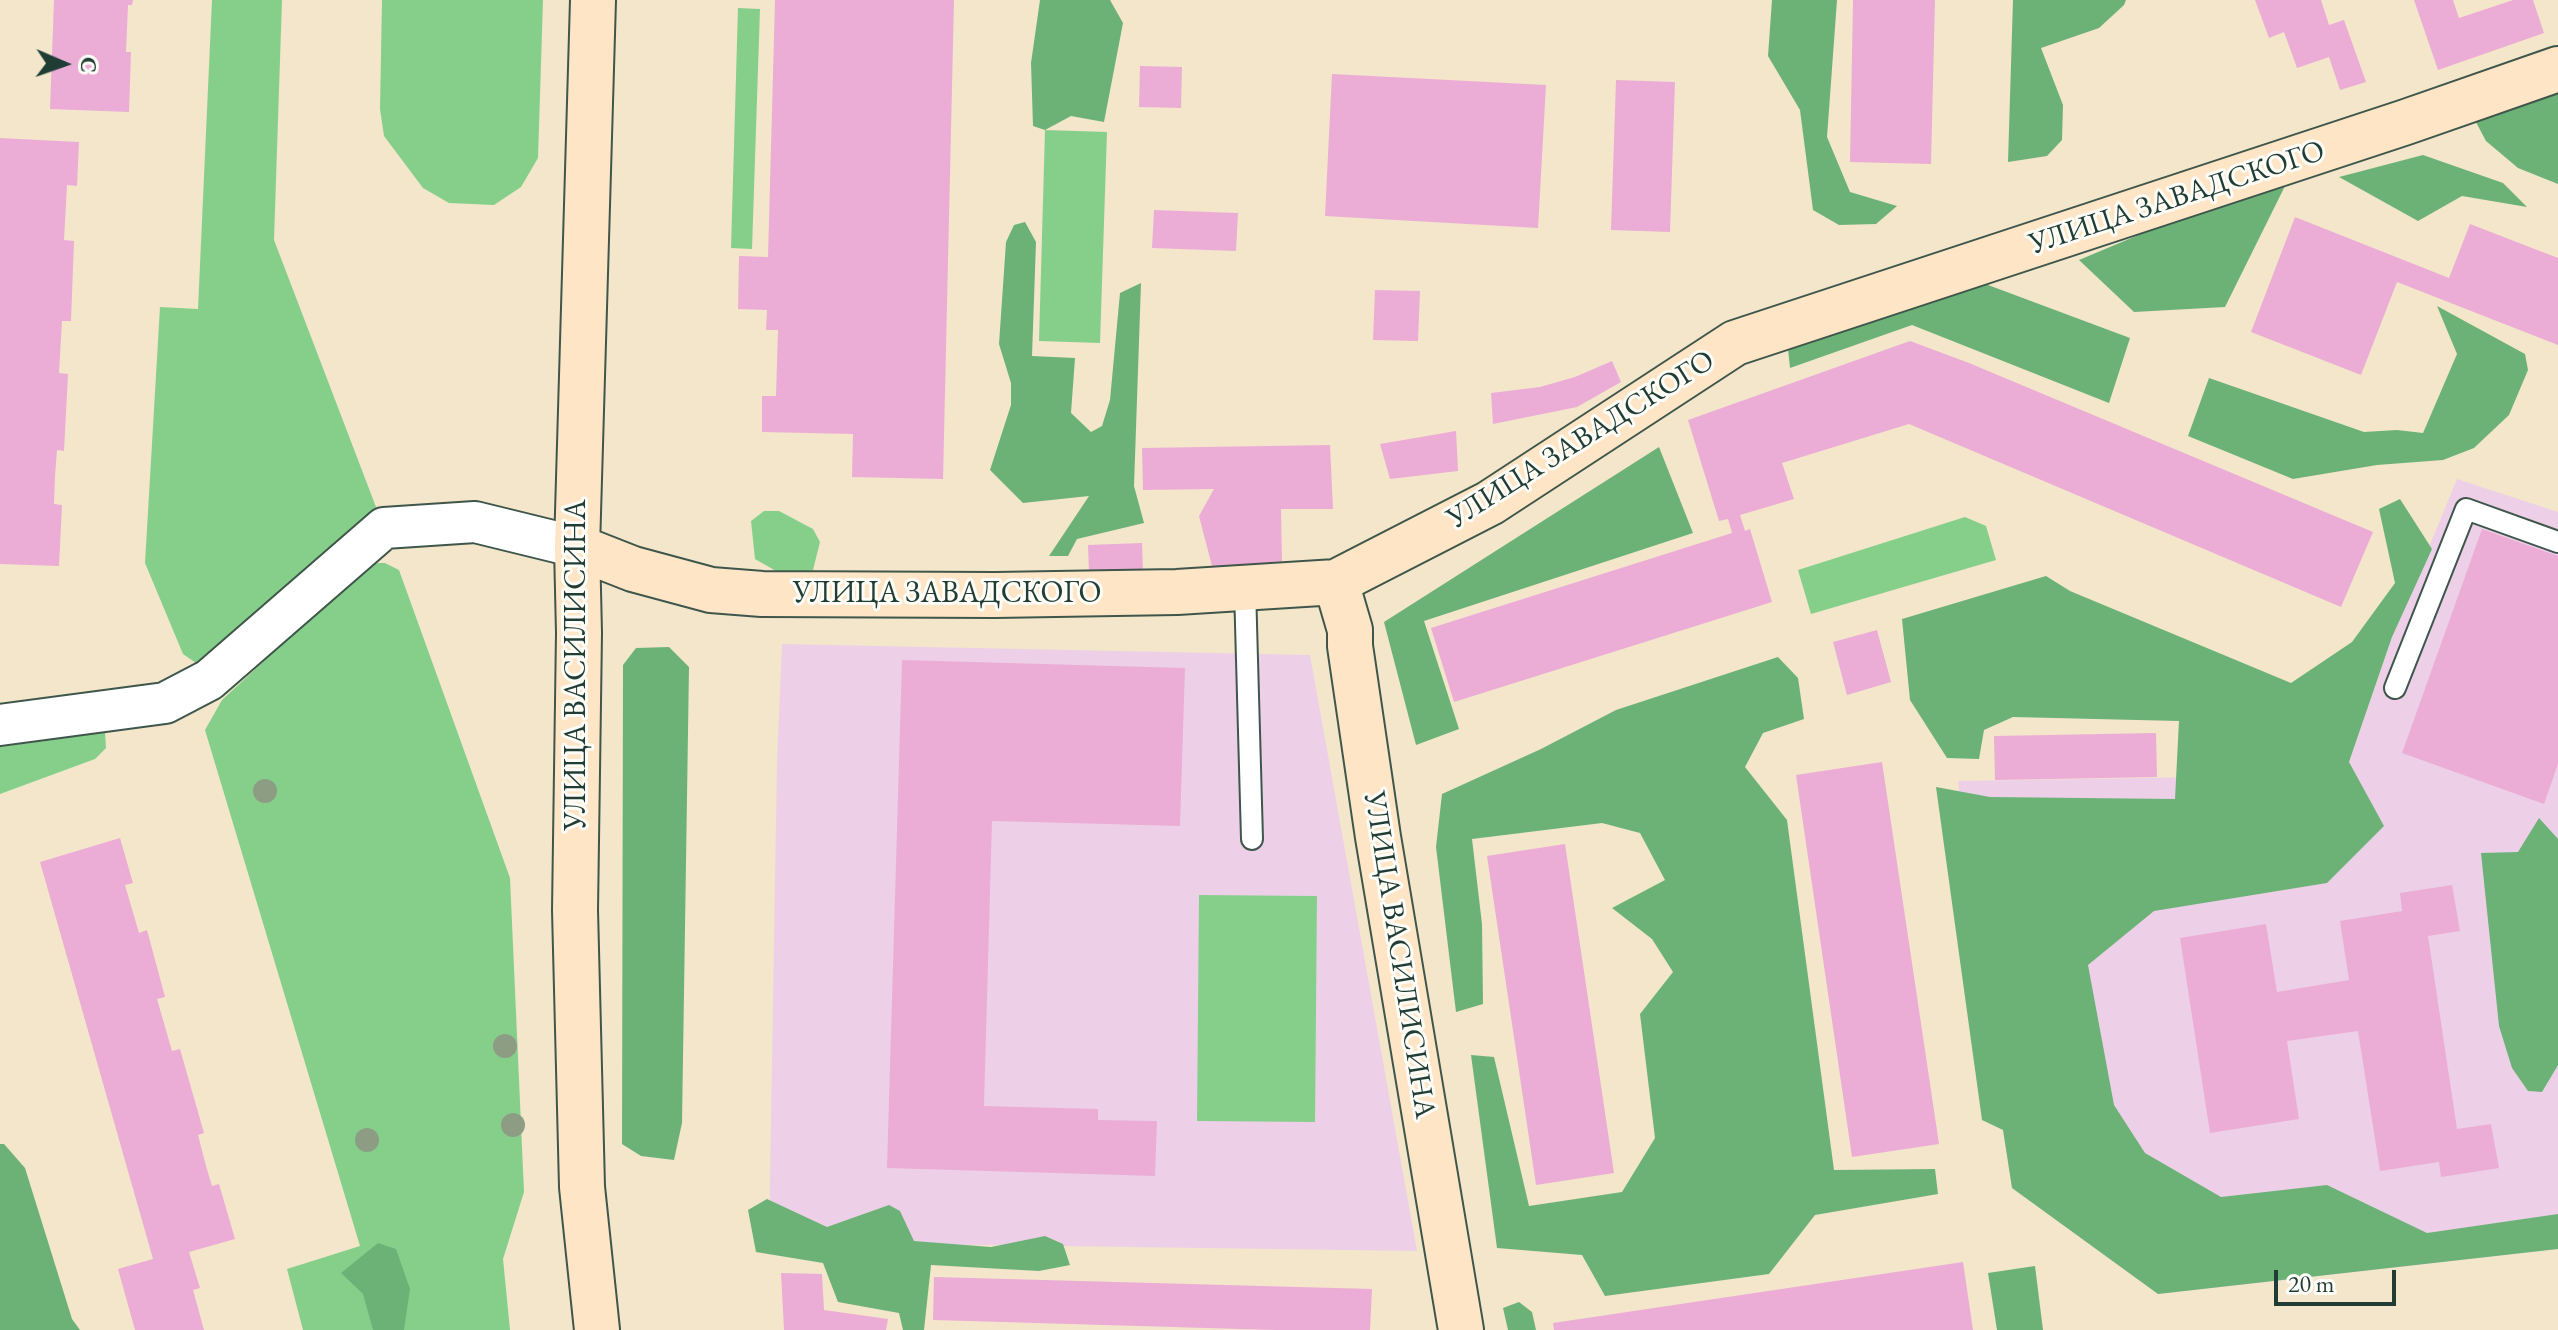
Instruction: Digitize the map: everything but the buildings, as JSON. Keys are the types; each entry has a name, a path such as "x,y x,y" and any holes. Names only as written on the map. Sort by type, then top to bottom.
{"street":[{"name":"УЛИЦА ВАСИЛИСИНА","path":"593,0 577,547 579,633 575,910 582,1187 597,1330"},
{"name":"УЛИЦА ЗАВАДСКОГО","path":"577,547 633,569 711,590 762,594 1043,595 1177,592 1336,582 1490,503 1735,343 2558,69"},
{"path":"0,725 165,703 209,680 384,528 475,522 577,547"},
{"name":"УЛИЦА ВАСИЛИСИНА","path":"1336,582 1350,630 1378,837 1461,1330"}],"lane":[{"path":"2395,688 2466,509 2558,542"},
{"path":"1245,588 1252,839"}],"shaded area":[{"path":"2457,479 2558,512 2558,1249 2158,1294 2012,1188 1958,781 2263,776 2349,762 2392,637"},
{"path":"782,644 1310,655 1417,1251 769,1242 777,760"}],"green space":[{"path":"212,0 282,0 274,240 376,507 196,663 183,654 145,563 160,307 198,309"},
{"path":"382,0 543,0 538,158 521,187 494,205 449,203 423,188 384,136 380,109"},
{"path":"1040,0 1110,0 1123,23 1104,122 1071,116 1045,130 1033,126 1031,63"},
{"path":"1772,0 1837,0 1827,137 1850,192 1897,206 1876,224 1839,225 1813,210 1800,110 1768,56"},
{"path":"2013,0 2126,0 2099,28 2041,48 2063,105 2062,140 2047,156 2008,162"},
{"path":"738,8 760,9 752,249 731,248"},
{"path":"2558,84 2558,184 2518,168 2486,141 2469,109"},
{"path":"1045,130 1107,132 1100,343 1039,341"},
{"path":"2423,155 2503,183 2527,207 2462,196 2418,221 2339,177"},
{"path":"2287,182 2225,307 2134,312 2079,260 2198,210"},
{"path":"1025,222 1036,242 1032,356 1075,358 1071,413 1091,432 1102,426 1110,400 1120,293 1141,283 1134,486 1144,523 1077,539 1068,556 1049,556 1089,496 1023,503 990,470 1011,405 1011,383 999,344 1006,242 1014,225"},
{"path":"1972,279 2130,338 2109,403 1912,325 1790,368 1787,339"},
{"path":"2437,306 2525,354 2528,370 2509,415 2474,448 2443,460 2377,465 2293,479 2188,436 2209,378 2364,432 2397,430 2423,433 2457,354"},
{"path":"1659,447 1693,533 1424,621 1459,729 1416,745 1384,622"},
{"path":"2400,499 2432,549 2392,637 2349,762 2384,826 2327,883 2154,911 2088,965 2114,1105 2145,1153 2221,1197 2327,1185 2427,1233 2558,1214 2558,1249 2158,1294 2012,1188 2003,1130 1982,1120 1936,787 1990,797 2175,799 2179,721 2013,717 1984,730 1979,759 1947,758 1910,700 1902,619 2046,576 2070,591 2291,683 2352,642 2395,583 2379,509"},
{"path":"764,511 779,511 813,529 820,542 813,570 783,575 755,559 751,521"},
{"path":"1965,517 1986,526 1996,560 1811,614 1798,570"},
{"path":"378,563 399,570 510,878 524,1192 503,1259 510,1330 303,1330 287,1269 360,1246 205,730 222,700 363,569"},
{"path":"669,647 689,667 682,1123 674,1160 641,1156 622,1144 623,665 636,648"},
{"path":"1778,657 1798,678 1804,719 1763,733 1745,767 1787,820 1834,1170 1935,1169 1938,1194 1815,1215 1769,1274 1605,1296 1582,1255 1497,1248 1471,1055 1494,1057 1529,1206 1622,1192 1655,1138 1640,1014 1673,972 1652,939 1612,908 1665,880 1640,833 1602,823 1472,839 1482,924 1483,1004 1456,1012 1436,847 1442,794 1541,749 1616,710"},
{"path":"105,732 106,748 95,759 0,794 0,747"},
{"path":"2539,818 2558,839 2558,1065 2542,1092 2528,1091 2512,1068 2499,1026 2481,853 2518,852"},
{"path":"1199,895 1317,896 1315,1122 1197,1121"},
{"path":"0,1144 4,1144 25,1168 72,1319 80,1330 0,1330"},
{"path":"767,1199 827,1227 889,1205 900,1211 914,1241 991,1247 1045,1236 1063,1244 1070,1265 1039,1271 931,1265 924,1330 903,1330 899,1313 838,1302 823,1263 756,1252 748,1210"},
{"path":"378,1243 396,1249 410,1289 404,1330 373,1330 363,1294 341,1273"},
{"path":"2035,1266 2043,1330 1997,1330 1988,1273"},
{"path":"1519,1302 1532,1312 1536,1330 1508,1330 1503,1308"}]}
